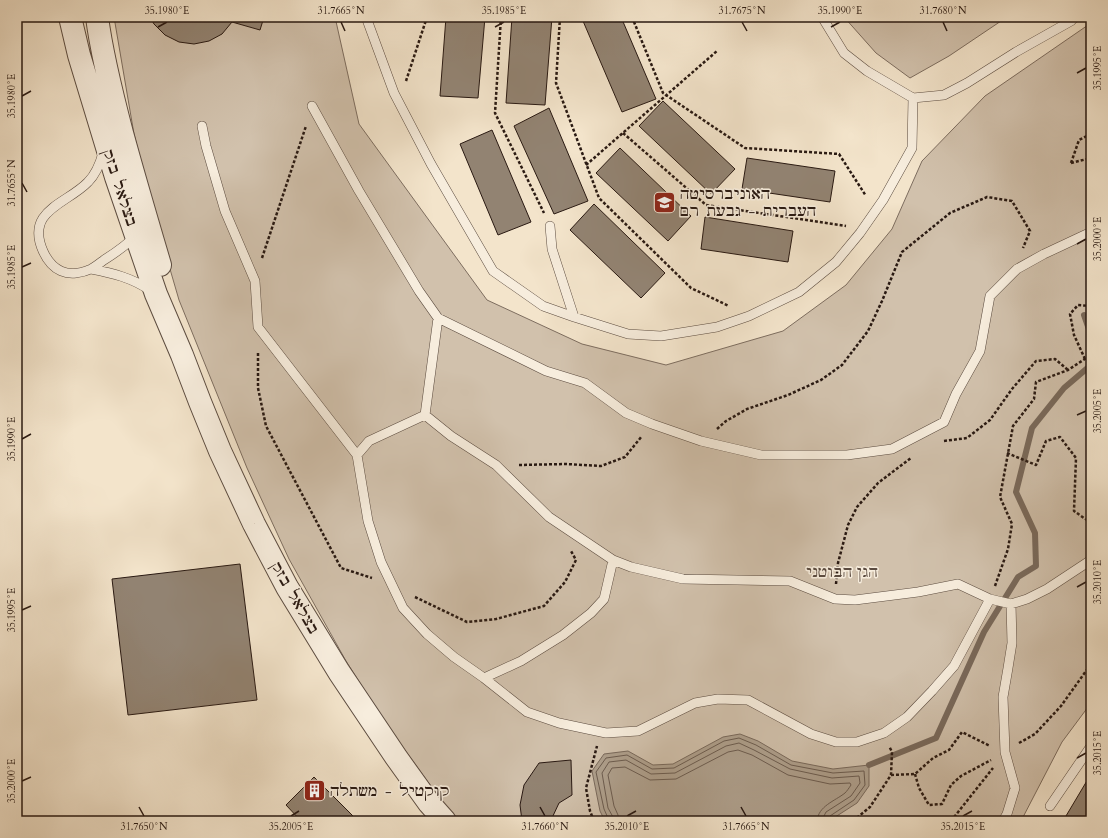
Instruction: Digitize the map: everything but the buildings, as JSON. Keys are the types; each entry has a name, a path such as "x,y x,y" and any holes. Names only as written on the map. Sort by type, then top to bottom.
{"street":[{"name":"בצלאל בזק","path":"70,17 79,55 105,140 135,235 156,294 223,457 254,524 287,587 339,672 369,718 429,802 445,821"},
{"name":"בצלאל בזק","path":"97,17 111,93 167,288 182,355"}],"lane":[{"path":"366,17 399,103 431,164 493,271 543,306 628,334 661,336 717,327 749,316 799,292 836,262 864,229 883,200 912,148 913,98"},
{"path":"822,17 844,53 867,71 913,98 944,95 967,83 1016,52 1071,21 1075,17"},
{"path":"105,140 101,161 94,176 84,186 57,204 42,220 39,237 40,245 48,261 54,267 68,273 76,273 91,269 121,249 135,235 138,226 138,219 121,153 111,93"},
{"path":"312,106 359,191 419,291 438,318 546,371 584,383 626,414 701,441 761,455 846,455 892,449 944,422 956,394 980,351 990,296 1017,269 1044,254 1091,232"},
{"path":"202,126 206,146 225,211 255,281 258,327 357,455 368,521 381,562 403,608 427,634 454,657 484,678 527,712 559,723 606,733 638,731 695,704 718,699 748,700 811,734 836,742 858,742 884,732 907,717 932,691 954,666 990,599"},
{"path":"550,226 552,249 574,317"},
{"path":"91,269 109,272 127,278 156,294"},
{"path":"425,415 438,318"},
{"path":"357,455 369,441 425,415"},
{"path":"425,415 451,436 496,465 537,506 554,520 612,560 631,567 683,579 790,581 835,599 855,600 918,592 958,584 990,599 1011,604 1027,599 1040,592 1091,560"},
{"path":"484,678 521,661 563,635 591,613 604,599 612,560"},
{"path":"1003,821 1008,814 1014,788 1006,752 1003,697 1012,642 1011,604"},
{"path":"1050,806 1091,746"}],"path":[{"path":"399,103 427,17"},
{"path":"501,17 495,113 550,226"},
{"path":"560,17 556,83 599,198 691,288 749,316"},
{"path":"632,17 663,93 745,148 839,154 876,211"},
{"path":"586,165 717,51"},
{"path":"255,281 312,106"},
{"path":"623,133 706,205 864,229"},
{"path":"1091,134 1079,140 1071,163 1091,158"},
{"path":"701,441 726,421 747,409 788,395 821,380 842,365 868,331 902,252 950,213 987,197 1012,201 1030,231 1020,255 1017,269"},
{"path":"1085,358 1074,335 1070,314 1078,304 1091,306"},
{"path":"258,327 258,388 266,426 341,568 393,585 467,622 496,619 544,606 565,582 576,560 554,520"},
{"path":"990,599 1008,549 1012,524 1000,497 1013,426 1034,399 1036,382 1068,370 1091,355"},
{"path":"944,422 934,442 967,438 990,420 1012,389 1036,361 1055,359 1068,370"},
{"path":"496,465 566,464 601,466 625,457 652,424"},
{"path":"1008,453 1036,465 1046,441 1060,437 1076,458 1074,511 1091,523"},
{"path":"835,599 838,563 848,524 857,507 878,483 917,454"},
{"path":"915,774 919,788 929,805 942,804 951,784 961,776 1006,752 1034,734 1061,706 1091,664"},
{"path":"891,773 915,774 932,758 949,750 962,732 980,742 1006,752"},
{"path":"853,821 870,807 891,773 892,752"},
{"path":"951,821 1006,752"},
{"path":"594,759 586,788 590,812 594,821"}],"green space":[{"name":"הגן הבוטני","path":"114,17 335,17 359,124 487,300 582,344 666,365 783,331 846,285 892,229 922,161 985,96 1091,23 1091,703 1062,742 1021,821 459,821 443,803 384,721 346,661 289,559 247,468 179,300 156,221 134,134"},
{"path":"844,17 1007,17 949,56 910,78 876,53"}],"water":[{"path":"740,734 758,741 792,761 833,769 869,765 869,786 857,803 829,821 605,821 600,811 592,771 604,754 628,751 653,765 673,764 723,737"}],"waterway":[{"path":"1084,315 1091,335"},
{"path":"869,765 936,738 984,632 1018,577 1036,566 1035,533 1016,492 1032,428 1064,388 1091,365"}],"place":[{"name":"האוניברסיטה העברית - גבעת רם","path":"664,203"},
{"name":"קוקטיל - משתלה","path":"314,791"}]}
